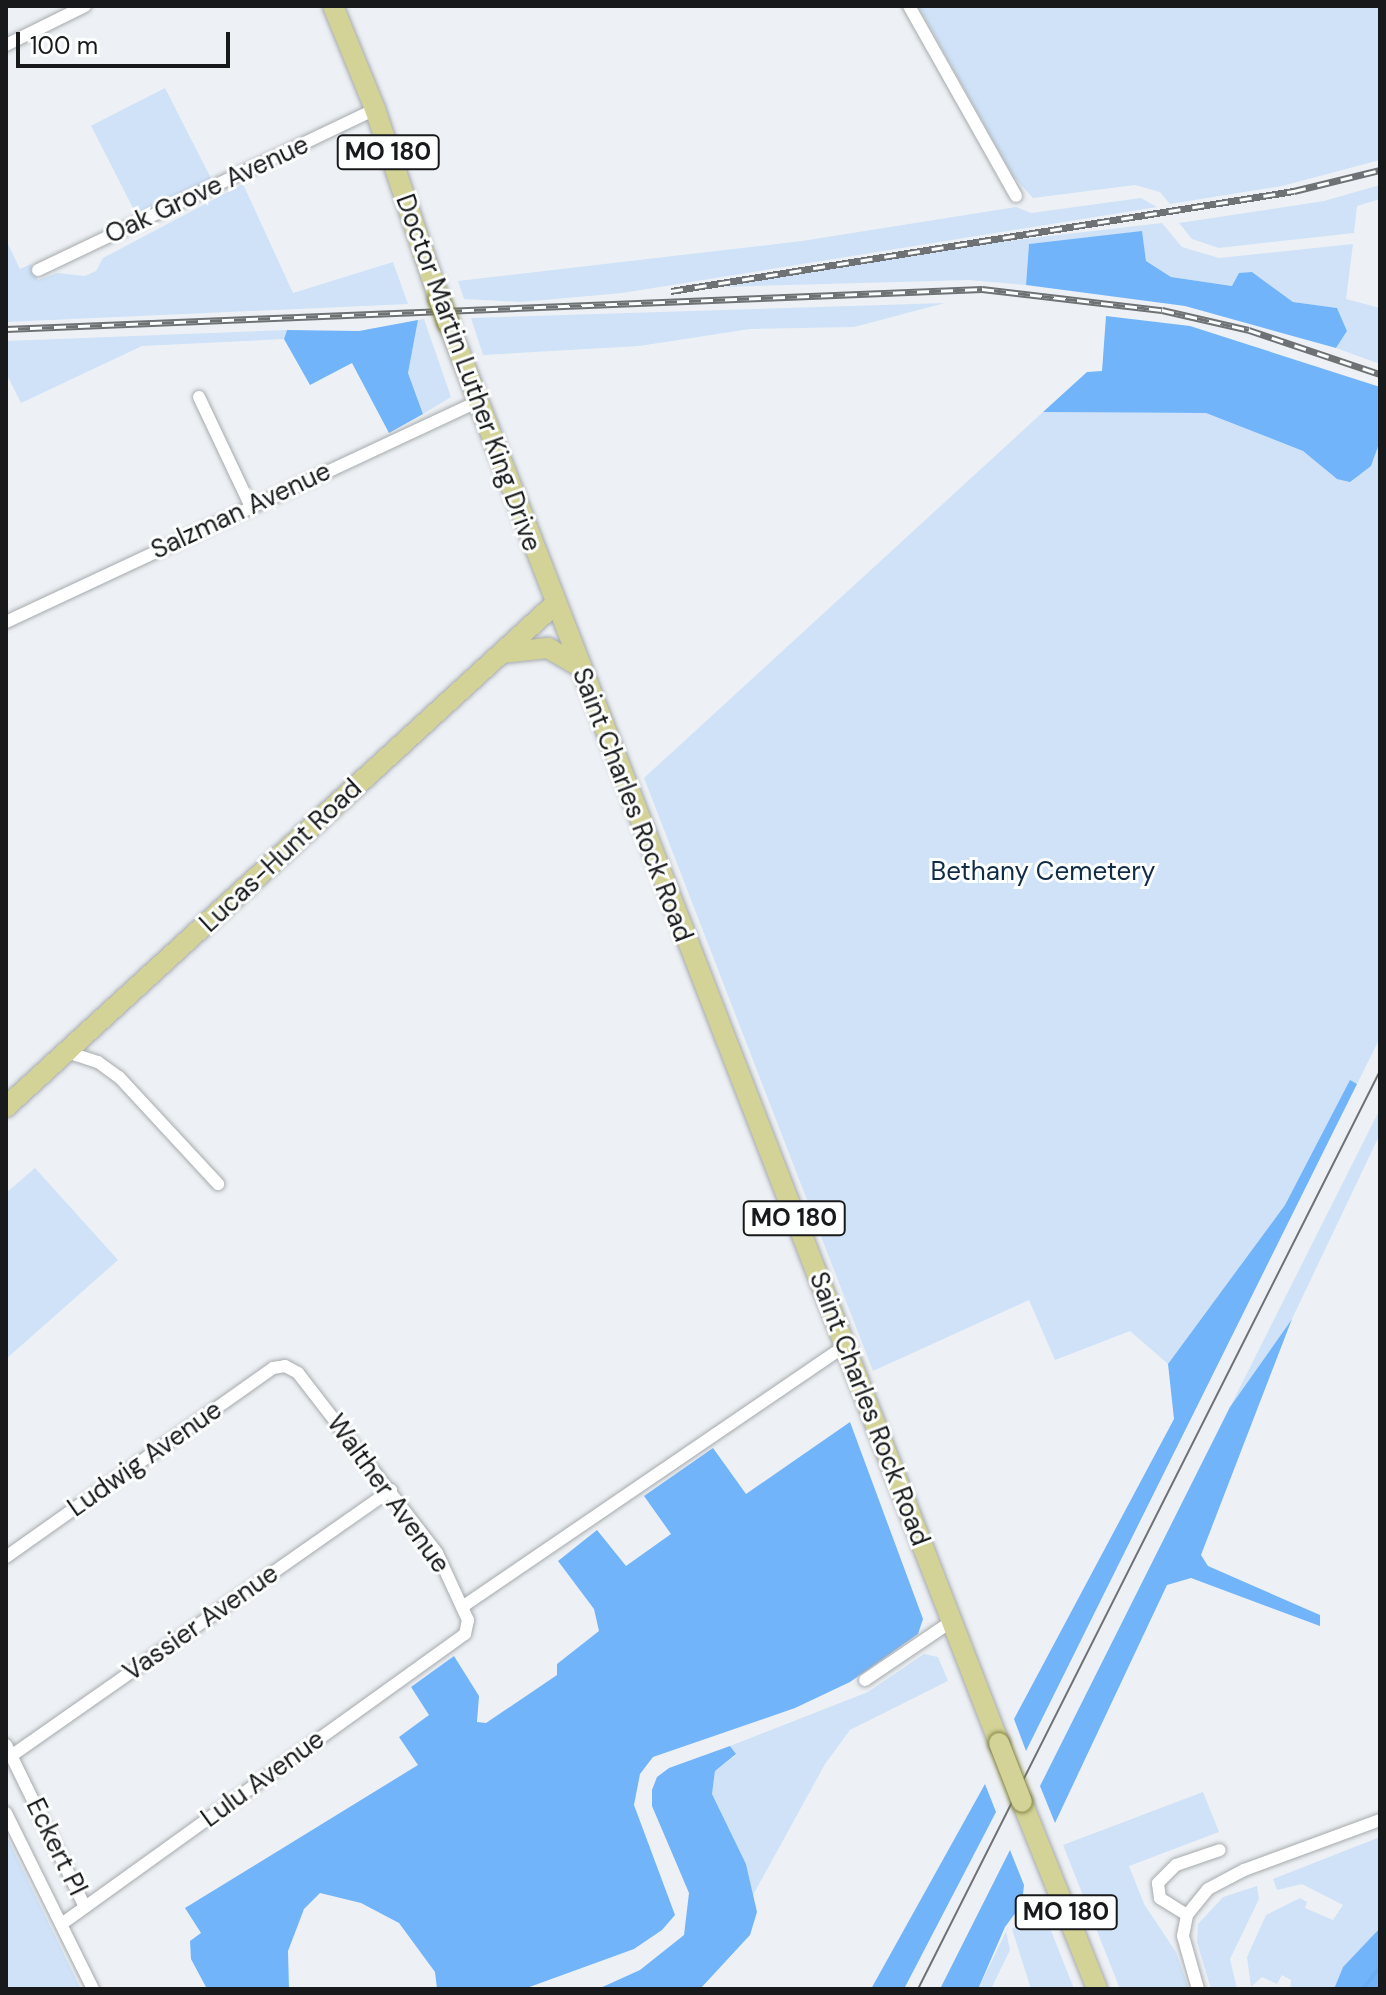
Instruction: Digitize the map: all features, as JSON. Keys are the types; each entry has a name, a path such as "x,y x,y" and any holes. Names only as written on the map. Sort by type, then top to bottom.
{"main road":[{"name":"Doctor Martin Luther King Drive","path":"333,6 375,109 439,299 555,604"},
{"name":"Lucas-Hunt Road","path":"6,1107 555,604"},
{"name":"Saint Charles Rock Road","path":"555,604 1097,1989"},
{"path":"502,653 548,648 578,665"}],"street":[{"path":"6,45 85,6"},
{"path":"909,6 1016,196"},
{"name":"Oak Grove Avenue","path":"38,270 375,109"},
{"path":"199,397 251,507"},
{"name":"Salzman Avenue","path":"6,622 477,402"},
{"path":"67,1052 98,1062 119,1077 218,1184"},
{"path":"465,1605 844,1346"},
{"name":"Walther Avenue","path":"285,1366 298,1373 437,1553 465,1605 465,1634"},
{"name":"Ludwig Avenue","path":"6,1557 273,1368 285,1366"},
{"name":"Vassier Avenue","path":"9,1750 391,1490"},
{"path":"865,1680 952,1621"},
{"name":"Lulu Avenue","path":"61,1924 465,1634"},
{"name":"Eckert Pl","path":"9,1750 85,1907"},
{"path":"6,1813 93,1989"},
{"path":"1198,1989 1185,1955 1187,1915 1196,1900 1223,1879 1380,1820"},
{"path":"1187,1915 1160,1898 1158,1883 1176,1865 1220,1850"}],"green space":[{"path":"918,6 1380,6 1380,160 1282,186 1170,204 1160,192 1135,185 1033,198 1013,176"},
{"path":"165,88 211,179 137,217 91,126"},
{"path":"243,184 293,293 393,262 408,304 6,322 6,240 20,269 31,264 38,280 57,273 85,276 96,271 103,258"},
{"path":"1380,185 1380,199 1357,206 1354,233 1219,248 1192,239 1179,223 1324,201"},
{"path":"1141,198 1157,207 622,293 521,302 464,299 458,281 802,241 1016,207 1031,213"},
{"path":"1162,223 1182,247 1219,258 1353,244 1346,299 1380,308 1380,364 1336,348 1347,331 1337,308 1293,302 1252,272 1233,286 1171,277 1146,261 1142,232 1029,244 1026,285 968,280 722,287 957,247"},
{"path":"945,303 854,327 750,329 639,346 483,355 471,318"},
{"path":"424,319 451,397 423,414 408,373 418,320"},
{"path":"287,330 284,339 142,346 21,403 6,373 6,341"},
{"name":"Bethany Cemetery","path":"1043,412 1206,413 1303,451 1337,479 1371,466 1380,441 1380,1038 1357,1084 1350,1081 1285,1205 1168,1364 1130,1331 1055,1360 1029,1300 873,1371 644,778"},
{"path":"1380,1109 1380,1134 1292,1319 1230,1407"},
{"path":"35,1168 118,1260 6,1359 6,1193"},
{"path":"924,1654 938,1657 948,1681 850,1730 825,1764 753,1895 746,1864 712,1794 715,1771 736,1755 730,1746 868,1692"},
{"path":"1203,1792 1219,1832 1129,1866 1144,1904 1176,1952 1189,1989 1120,1989 1063,1845"},
{"path":"6,1835 81,1989 6,1989"},
{"path":"1380,1837 1380,1928 1343,1967 1334,1989 1290,1989 1291,1980 1282,1975 1277,1984 1262,1977 1251,1987 1247,1957 1266,1915 1300,1898 1307,1902 1305,1908 1333,1920 1343,1905 1302,1884 1277,1890 1273,1879"},
{"path":"1257,1886 1259,1899 1230,1959 1237,1989 1211,1989 1197,1942 1198,1924 1223,1897"},
{"path":"1016,1911 1006,1932 1010,1950 991,1989 978,1989"},
{"path":"1031,1916 1050,1928 1074,1989 1031,1989 1012,1929"}],"shaded area":[{"path":"1142,231 1146,261 1171,277 1232,286 1239,273 1252,272 1293,302 1337,308 1347,331 1336,348 1185,306 1026,285 1029,244"},
{"path":"1106,316 1190,326 1380,387 1380,441 1371,466 1350,482 1337,479 1303,451 1206,413 1043,412 1087,372 1102,371"},
{"path":"418,320 408,373 423,414 389,433 352,363 310,385 284,339 287,330 359,331"},
{"path":"1350,1080 1357,1084 1026,1751 1014,1719 1174,1419 1168,1364 1285,1205"},
{"path":"1292,1319 1201,1555 1208,1566 1320,1615 1320,1626 1191,1578 1167,1585 1055,1823 1040,1786 1230,1407"},
{"path":"850,1422 923,1619 918,1634 850,1682 795,1708 653,1757 640,1774 634,1805 675,1915 662,1930 634,1949 524,1989 437,1989 435,1972 399,1923 361,1903 320,1893 304,1909 288,1951 289,1989 207,1989 191,1959 190,1941 201,1933 185,1908 418,1765 399,1737 429,1715 411,1687 454,1656 479,1696 477,1722 486,1723 557,1675 557,1664 599,1631 594,1609 558,1561 597,1530 626,1566 671,1534 644,1496 713,1448 746,1494"},
{"path":"730,1746 736,1754 715,1771 712,1794 746,1864 757,1912 750,1935 700,1989 598,1989 640,1970 684,1935 689,1893 652,1806 652,1790 657,1777 669,1768"},
{"path":"985,1784 996,1812 904,1989 871,1989"},
{"path":"1010,1850 1024,1885 1022,1904 1005,1927 978,1989 940,1989"},
{"path":"1380,1928 1380,1989 1334,1989 1343,1967"}],"waterway":[{"path":"1363,1989 1380,1967"}],"tram line":[{"path":"918,1989 1380,1071"}],"railway":[{"path":"671,291 1294,191 1380,170"},
{"path":"6,329 982,289 1162,310 1249,330 1380,374"}]}
